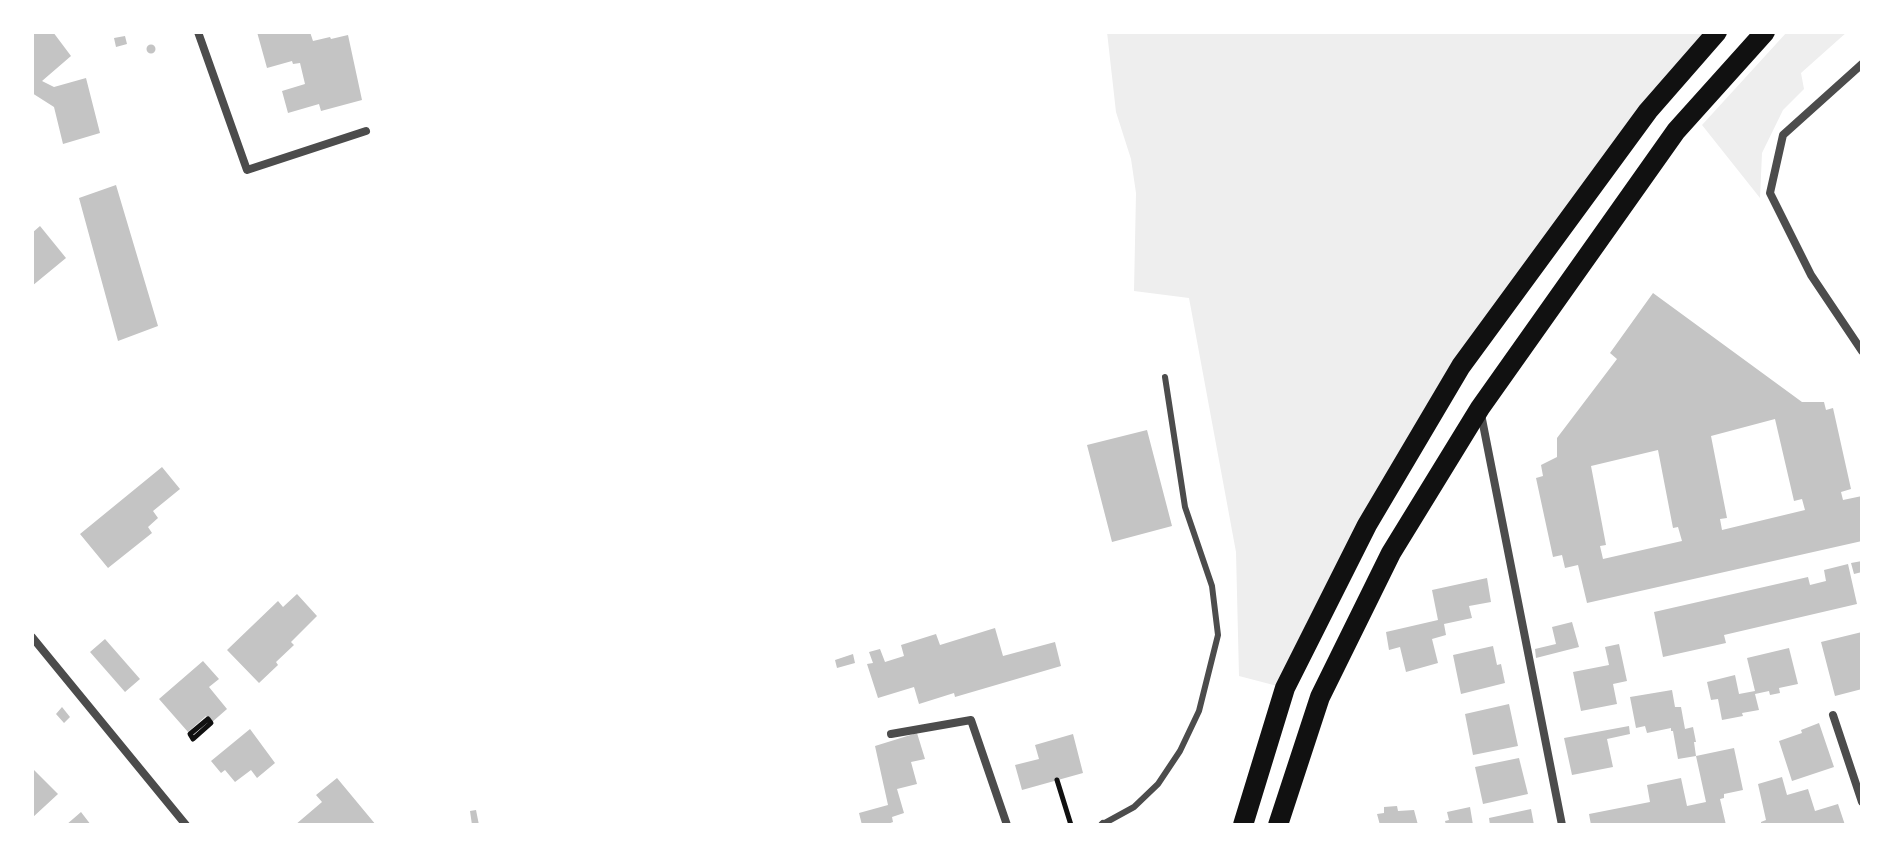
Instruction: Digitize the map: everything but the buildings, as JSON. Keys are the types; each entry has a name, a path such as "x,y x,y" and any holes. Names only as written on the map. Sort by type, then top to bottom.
{"main road":[{"path":"1243,825 1285,688 1367,525 1461,366 1648,111 1717,32"},
{"path":"1278,825 1320,697 1391,553 1480,408 1676,131 1765,32"}],"street":[{"path":"198,32 247,170 366,131"},
{"path":"1862,64 1783,135 1770,193 1811,275 1862,351"},
{"path":"1480,408 1562,825"},
{"path":"32,637 186,825"},
{"path":"1833,715 1862,802"},
{"path":"891,734 971,720 1007,825"}],"lane":[{"path":"1102,825 1134,807 1158,784 1180,751 1199,711 1218,635 1212,586 1185,507 1165,377"}],"path":[{"path":"1057,780 1071,825"}],"shaded area":[{"path":"1107,32 1717,32 1461,366 1285,688 1239,676 1236,552 1189,298 1134,291 1136,193 1131,159 1116,112"},
{"path":"1787,32 1847,32 1801,73 1804,89 1783,110 1762,153 1760,198 1702,125"}]}
